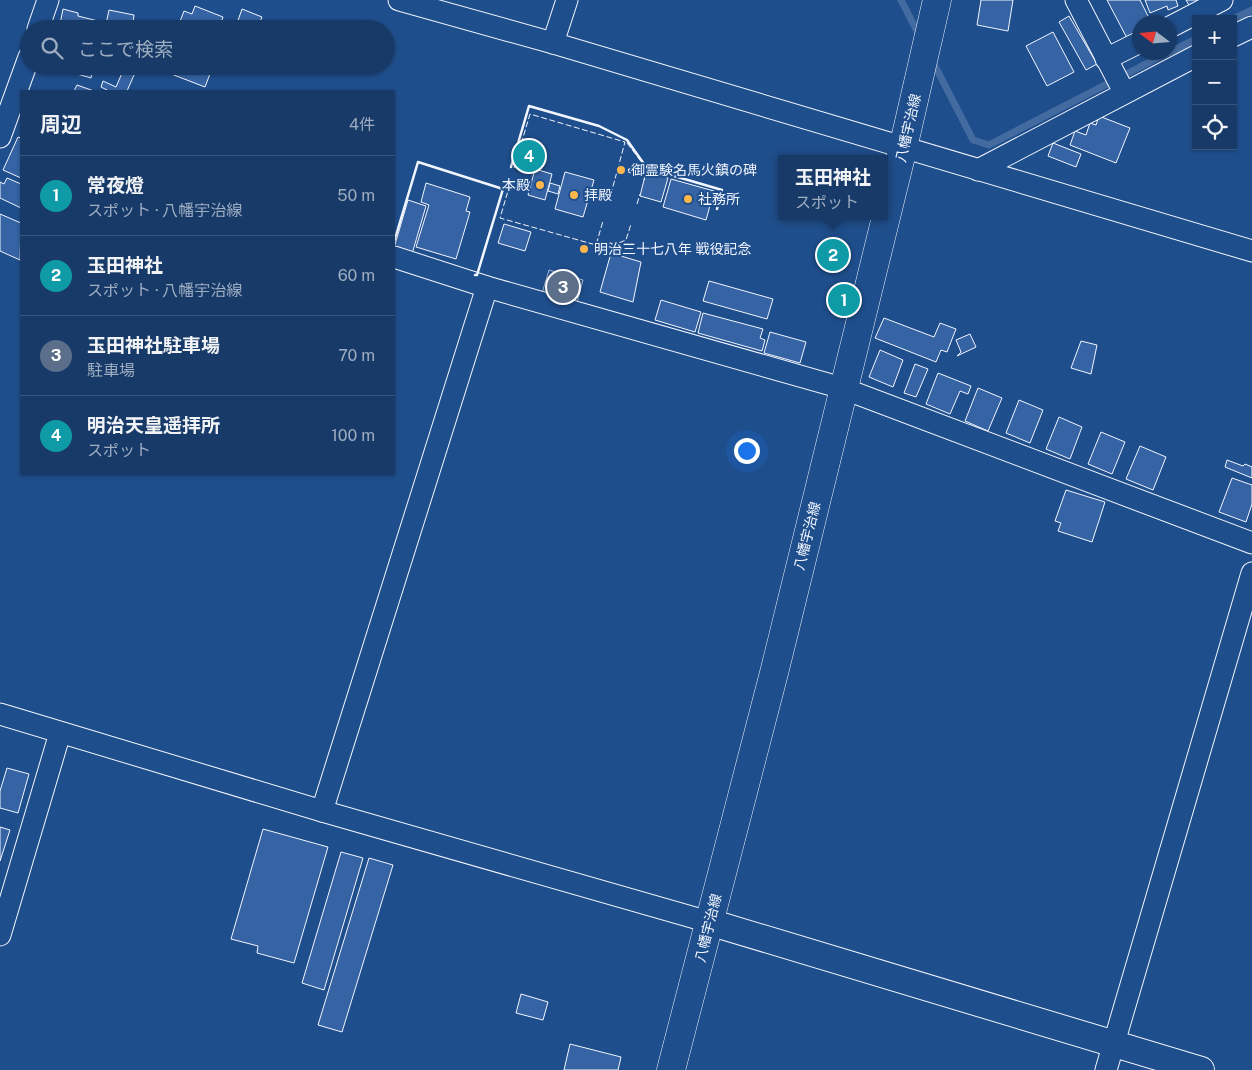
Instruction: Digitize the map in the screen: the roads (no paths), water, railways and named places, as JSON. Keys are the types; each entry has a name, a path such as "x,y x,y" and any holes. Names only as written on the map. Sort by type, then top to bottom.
{"main road":[{"name":"八幡宇治線","path":"888,207 937,0"},
{"name":"八幡宇治線","path":"671,1070 774,669 885,220"}],"street":[{"path":"41,20 48,0"},
{"path":"399,0 554,43 1252,251"},
{"path":"554,43 566,0"},
{"path":"1076,0 1122,88"},
{"path":"1177,23 1222,0"},
{"path":"1237,34 1252,27"},
{"path":"1108,63 1132,47"},
{"path":"978,170 1122,88 1192,58"},
{"path":"22,90 25,75"},
{"path":"0,137 16,117 20,99"},
{"path":"395,257 487,287 842,388 1252,543"},
{"path":"322,811 487,287"},
{"path":"1106,1070 1252,573"},
{"path":"0,714 322,811 709,922 1201,1070"},
{"path":"0,935 60,733"}],"waterway":[{"path":"901,0 920,37"},
{"path":"1237,17 1252,10"},
{"path":"1177,48 1192,41"},
{"path":"932,60 973,140 989,145 1154,60"}],"place":[{"name":"明治天皇遥拝所","path":"529,156"},
{"name":"御霊験名馬火鎮の碑","path":"621,170"},
{"name":"本殿","path":"540,185"},
{"name":"拝殿","path":"574,195"},
{"name":"社務所","path":"688,199"},
{"name":"明治三十七八年 戦役記念","path":"584,249"},
{"name":"玉田神社","path":"833,255"},
{"name":"玉田神社駐車場","path":"563,287"},
{"name":"常夜燈","path":"844,300"}]}
